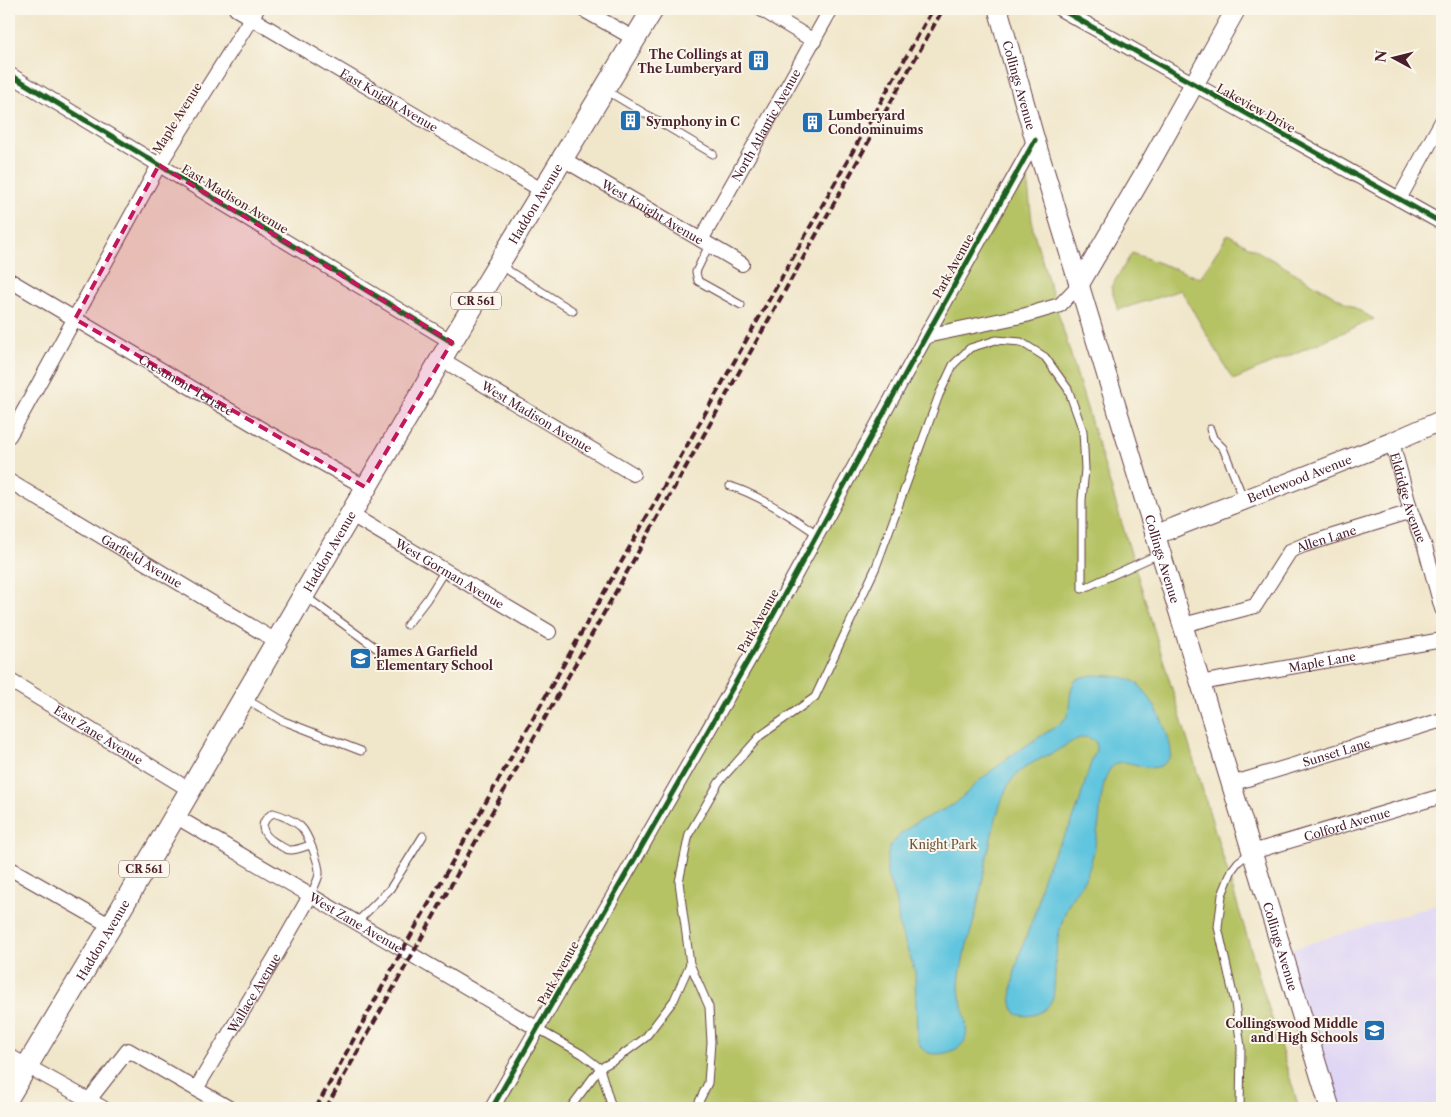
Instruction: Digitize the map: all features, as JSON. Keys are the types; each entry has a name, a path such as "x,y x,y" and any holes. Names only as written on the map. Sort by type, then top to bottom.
{"main road":[{"name":"Haddon Avenue","path":"9,1096 18,1061 111,926 365,487 653,9"},
{"name":"Collings Avenue","path":"998,9 1035,140 1330,1108"},
{"path":"1079,284 1149,165 1236,9"},
{"name":"Bettlewood Avenue","path":"1155,535 1392,442 1442,420"}],"street":[{"name":"East Knight Avenue","path":"236,9 254,13 542,191"},
{"path":"582,9 635,39"},
{"path":"761,9 814,41"},
{"name":"North Atlantic Avenue","path":"705,243 776,107 831,9"},
{"name":"Lakeview Drive","path":"1060,9 1442,223"},
{"name":"Maple Avenue","path":"9,436 159,165 254,13"},
{"name":"East Madison Avenue","path":"9,74 159,165 446,351"},
{"path":"1398,199 1442,121"},
{"name":"Park Avenue","path":"492,1108 749,659 1035,140"},
{"name":"West Knight Avenue","path":"563,159 742,264"},
{"name":"Crestmont Terrace","path":"9,280 263,430 365,487"},
{"path":"926,336 1026,315 1060,305 1079,284"},
{"name":"West Madison Avenue","path":"446,351 633,474"},
{"name":"Eldridge Avenue","path":"1392,442 1411,512 1424,547 1442,609"},
{"name":"Garfield Avenue","path":"9,481 276,642"},
{"name":"Allen Lane","path":"1183,625 1255,606 1290,551 1411,512"},
{"name":"West Gorman Avenue","path":"350,514 549,632"},
{"name":"Maple Lane","path":"1200,683 1442,640"},
{"name":"East Zane Avenue","path":"9,680 190,790"},
{"name":"Sunset Lane","path":"1231,784 1442,720"},
{"name":"Colford Avenue","path":"1252,852 1442,796"},
{"name":"West Zane Avenue","path":"175,816 538,1029"},
{"path":"9,868 111,926"},
{"name":"Wallace Avenue","path":"196,1089 310,896"},
{"path":"87,1104 128,1050 229,1108"},
{"path":"18,1061 87,1104 103,1108"}],"lane":[{"path":"604,90 713,154"},
{"path":"705,243 696,272 698,281 741,306"},
{"path":"498,264 573,311"},
{"path":"696,1108 708,1083 711,1042 708,1007 690,964 679,882 689,834 719,782 760,736 815,697 876,567 939,395 953,365 970,348 996,340 1021,342 1045,357 1068,389 1083,431 1085,469 1082,500 1082,589 1161,554"},
{"path":"1210,429 1213,438 1223,448 1244,500"},
{"path":"730,486 794,518 817,534"},
{"path":"407,626 427,599 445,569"},
{"path":"303,595 376,648"},
{"path":"243,697 282,720 361,751"},
{"path":"310,845 292,850 285,849 269,839 264,833 262,825 273,813 300,826 310,845 318,863 320,873 310,896"},
{"path":"356,922 390,889 422,836"},
{"path":"1240,1108 1241,1047 1235,1003 1218,926 1222,895 1232,870 1238,862 1252,852"},
{"path":"570,1108 600,1068 646,1038 674,1000 690,964"},
{"path":"538,1029 582,1054 600,1068 612,1108"}],"highlighted area":[{"path":"159,165 452,342 365,487 75,319"}],"shaded area":[{"name":"Collingswood Middle and High Schools","path":"1442,903 1442,1108 1330,1108 1282,952"}],"green space":[{"name":"Knight Park","path":"1016,175 1027,177 1033,230 1299,1108 493,1108"},
{"path":"1228,234 1374,319 1233,380 1181,290 1118,310 1111,287 1132,253 1200,278"}],"water":[{"path":"1093,675 1125,678 1141,687 1154,705 1164,727 1171,755 1165,763 1157,767 1150,768 1126,762 1113,766 1109,771 1103,786 1094,852 1084,879 1068,904 1059,935 1053,998 1042,1011 1027,1016 1016,1014 1012,1004 1014,975 1018,959 1038,903 1043,879 1054,852 1069,828 1076,810 1096,750 1096,743 1092,739 1084,737 1075,740 1032,763 1015,776 1001,801 962,965 959,991 966,1026 965,1040 953,1051 940,1054 929,1053 922,1048 917,1039 915,971 899,926 897,904 887,875 887,857 891,845 915,823 955,804 981,779 1016,752 1061,723 1068,715 1071,690 1074,682 1079,678"}],"railway":[{"path":"316,1108 397,960 933,9"},
{"path":"326,1108 943,9"}],"cycle path":[{"path":"1060,9 1442,223"},
{"path":"9,74 452,342"},
{"path":"492,1108 749,659 1035,140"}],"place":[{"name":"The Collings at The Lumberyard","path":"758,61"},
{"name":"Symphony in C","path":"630,121"},
{"name":"Lumberyard Condominuims","path":"812,122"},
{"name":"James A Garfield Elementary School","path":"360,658"},
{"name":"Collingswood Middle and High Schools","path":"1374,1030"}]}
